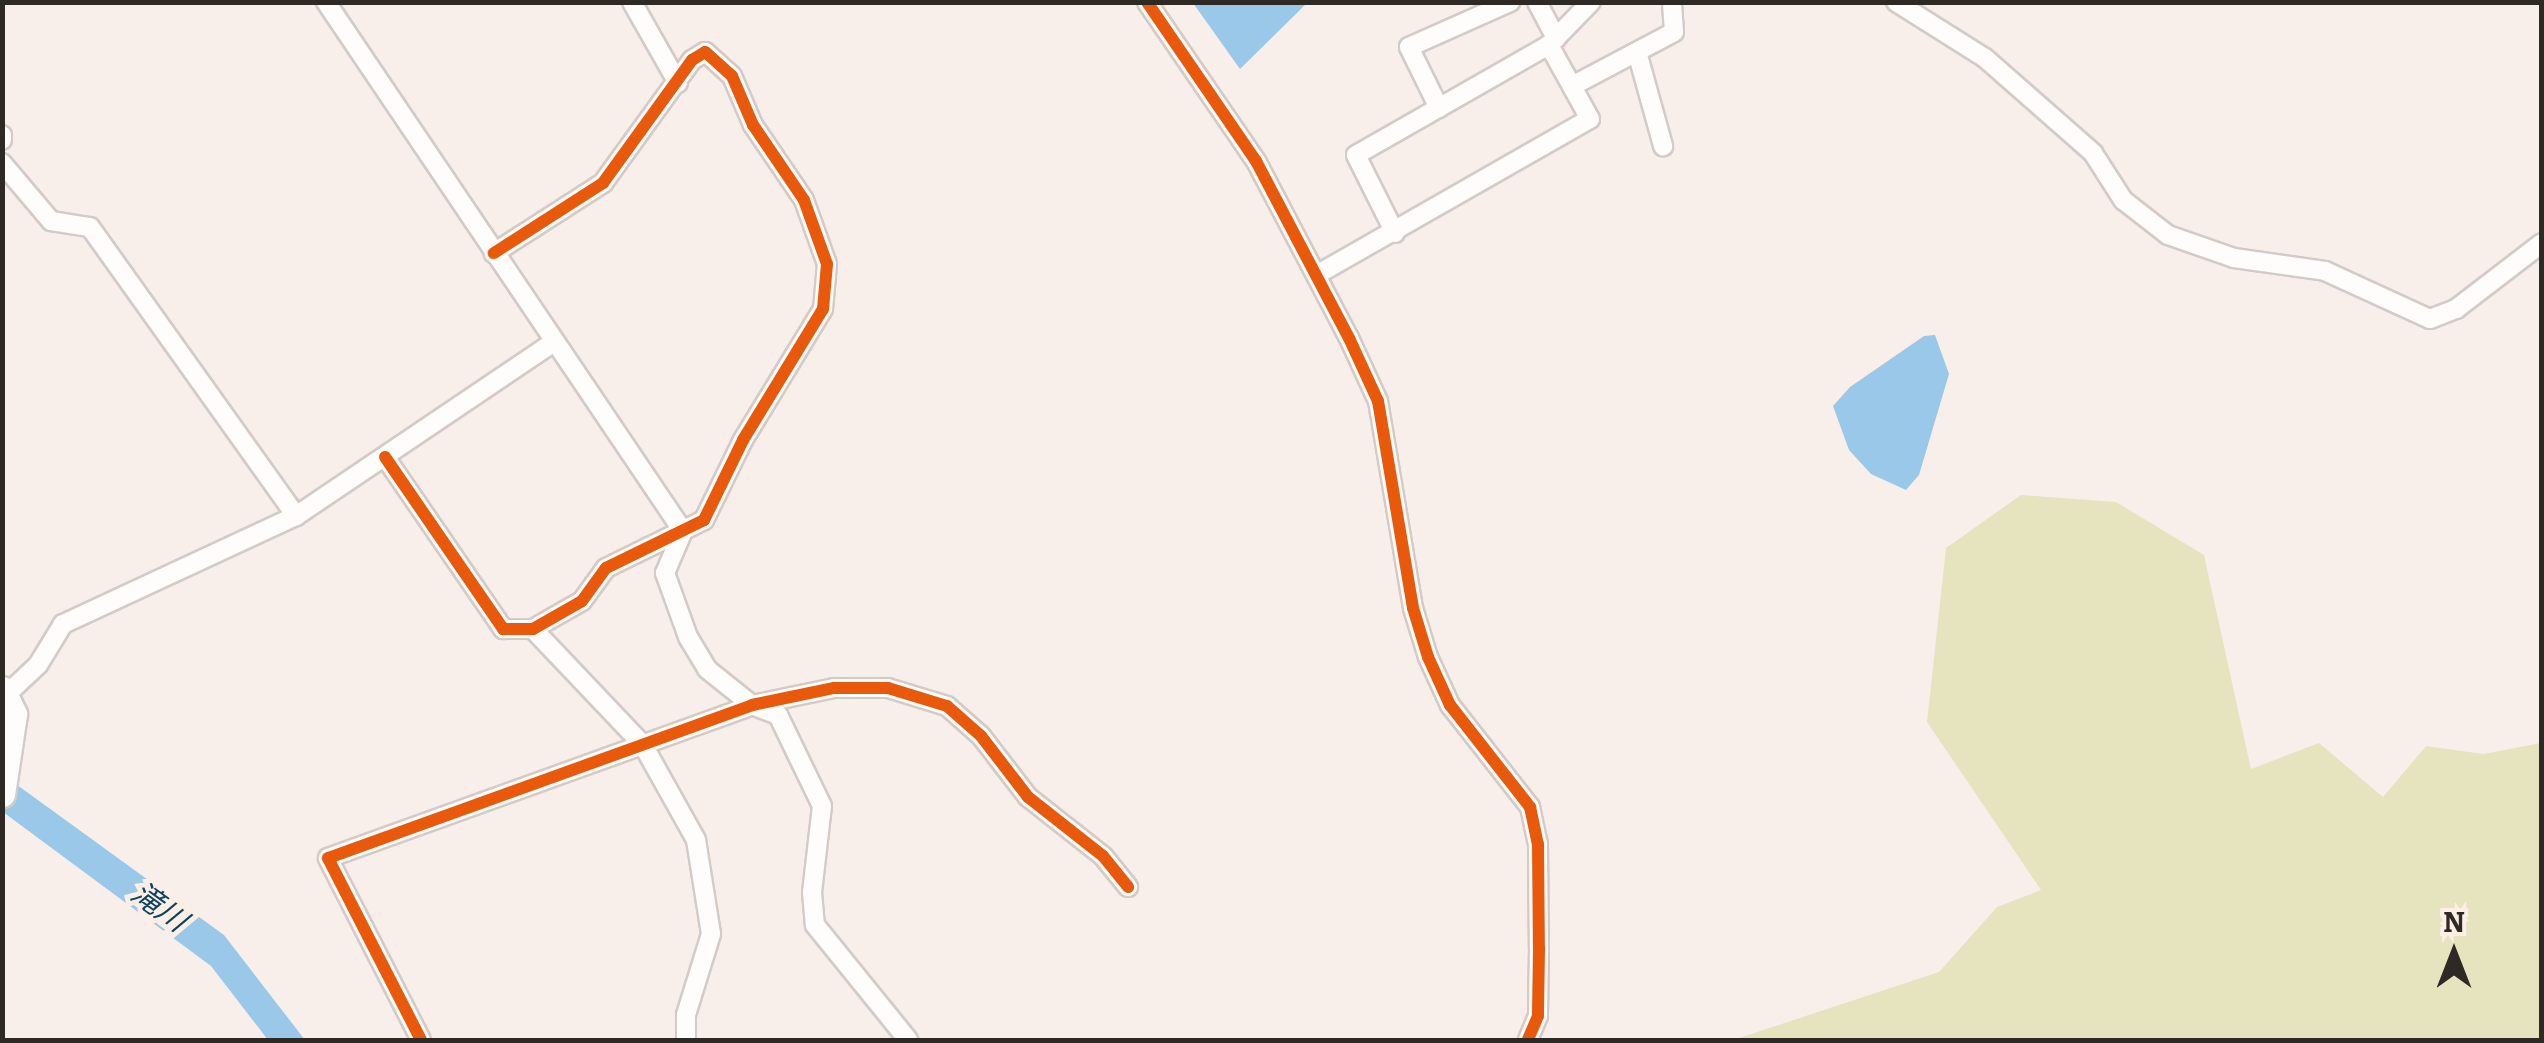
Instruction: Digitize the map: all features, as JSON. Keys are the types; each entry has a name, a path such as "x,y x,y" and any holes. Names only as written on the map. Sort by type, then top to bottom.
{"main road":[{"path":"2,794 14,744 5,691"}],"street":[{"path":"326,2 683,530"},
{"path":"632,2 678,83"},
{"path":"1147,2 1256,161 1318,274 1378,401 1413,608 1428,657 1450,705 1530,807 1538,844 1540,949 1538,1016 1528,1040"},
{"path":"1439,108 1409,47 1510,2"},
{"path":"1318,274 1590,118 1572,86 1537,2"},
{"path":"1395,233 1356,155 1552,42 1590,2"},
{"path":"1572,86 1674,32 1672,2"},
{"path":"1896,2 1986,58 2092,153 2123,200 2168,234 2234,258 2324,270 2430,319 2456,309 2542,243"},
{"path":"385,457 503,630 533,630 582,601 606,568 704,520 743,440 824,310 827,264 804,200 753,124 721,60 705,52 602,184 494,254"},
{"path":"1637,52 1663,146"},
{"path":"2,163 51,221 90,227 296,516"},
{"path":"5,691 38,665 62,624 296,516 554,342"},
{"path":"683,530 666,573 688,637 707,669 752,705 778,716 822,806 815,925 908,1040"},
{"path":"533,630 643,746 696,840 712,934 686,1015 686,1040"},
{"path":"421,1040 328,858 752,705 834,688 888,688 947,706 980,736 1028,796 1103,856 1128,887"}],"shaded area":[{"path":"2021,495 2116,502 2204,555 2251,769 2319,743 2383,797 2426,746 2483,754 2541,743 2541,1040 1733,1040 1939,972 1997,907 2041,890 1927,722 1946,548"}],"water":[{"path":"1193,3 1307,3 1240,69"},
{"path":"1935,335 1949,374 1919,475 1906,490 1871,474 1849,450 1833,406 1850,387 1924,336"},
{"name":"滝川","path":"2,774 224,935 305,1040 268,1040 211,966 3,812"}],"cycle path":[{"path":"1147,2 1256,161 1349,338 1378,401 1413,608 1428,657 1450,705 1530,807 1538,844 1539,949 1538,1016 1528,1040"},
{"path":"385,457 503,629 533,629 582,601 606,568 704,520 743,440 823,309 827,264 804,200 753,125 732,76 705,52 692,60 603,183 494,253"},
{"path":"421,1040 328,858 752,705 834,688 888,688 947,706 981,736 1028,797 1103,856 1128,887"}]}
